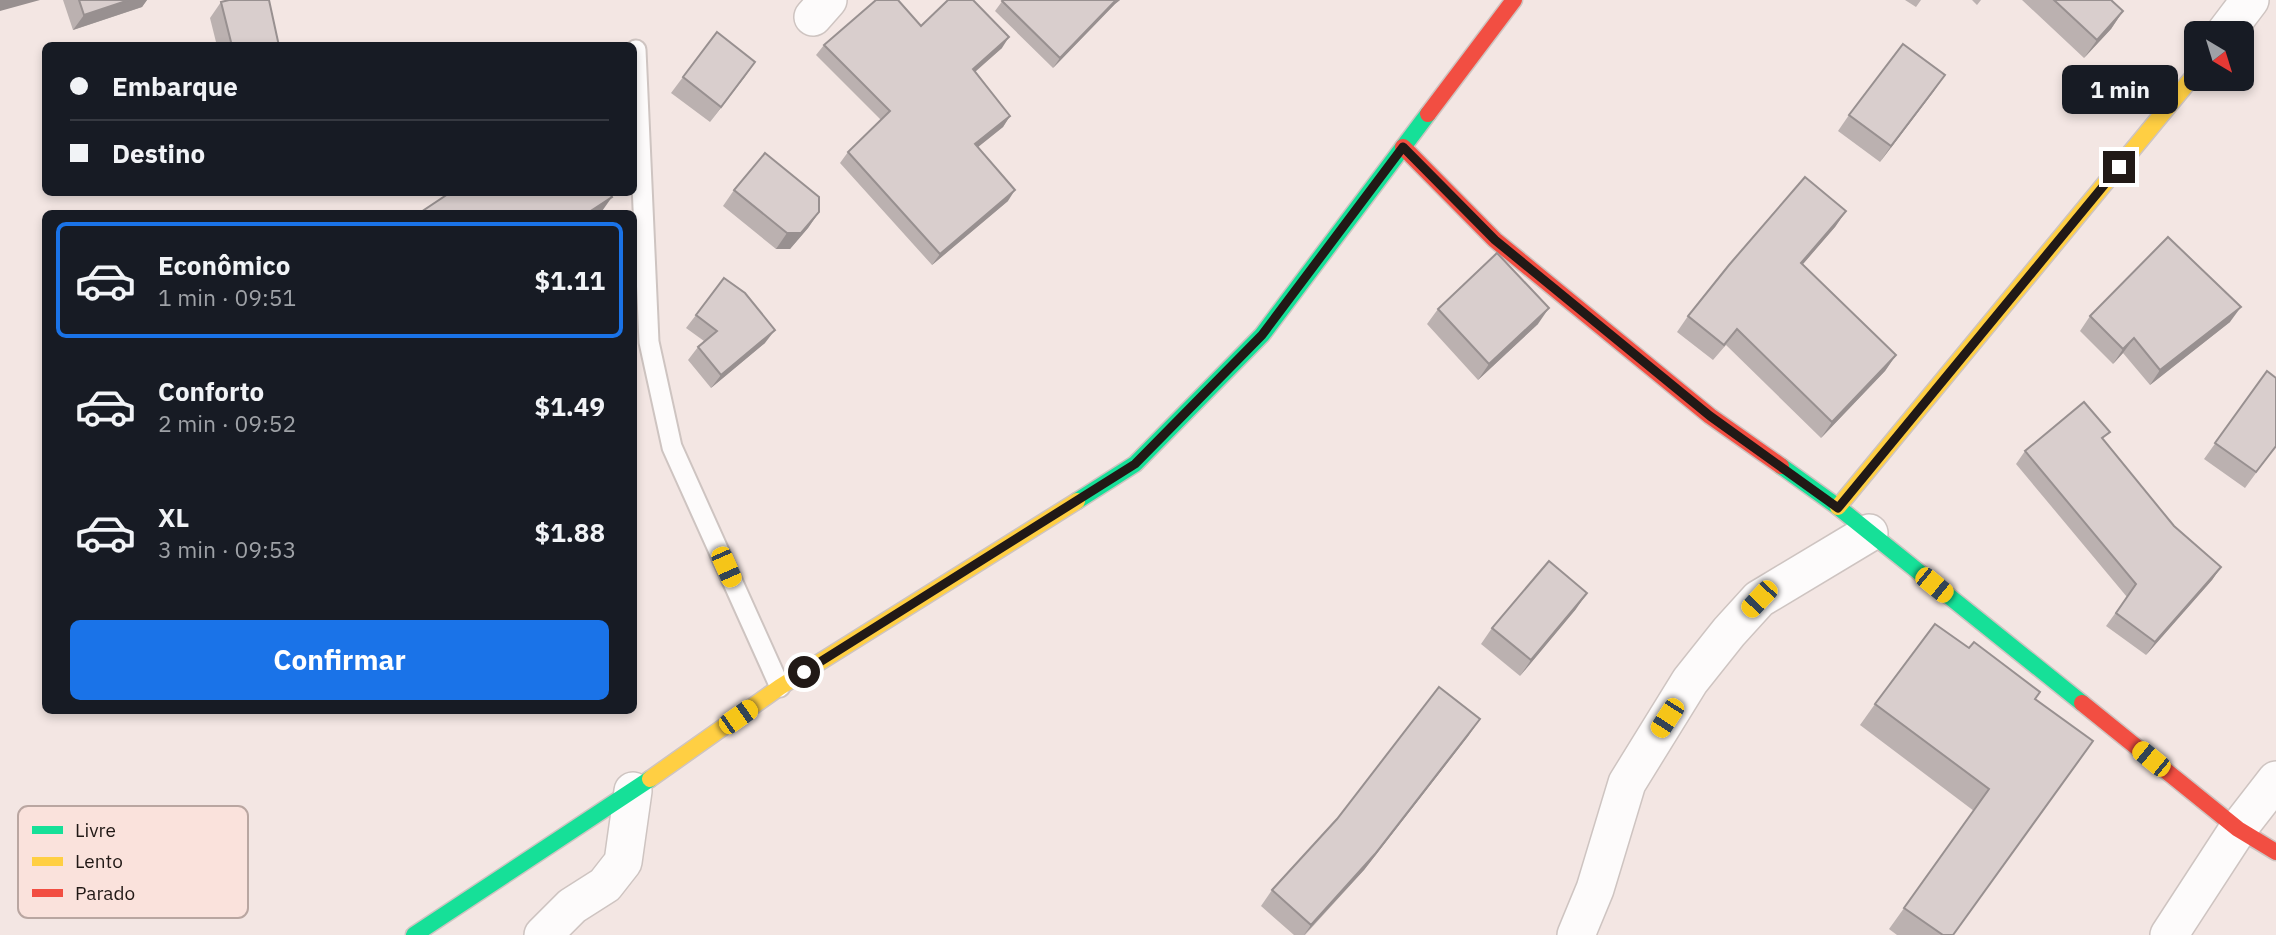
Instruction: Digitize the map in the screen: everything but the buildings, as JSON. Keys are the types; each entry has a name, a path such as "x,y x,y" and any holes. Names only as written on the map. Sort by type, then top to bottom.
{"street":[{"path":"414,935 633,792 780,687 1135,464 1262,335 1514,0"},
{"path":"2234,21 2250,0"},
{"path":"1838,508 2184,88"},
{"path":"1403,147 1495,240 1710,416 1838,508 2238,829 2276,852"},
{"path":"1576,935 1595,889 1627,783 1690,681 1728,632 1759,599 1869,533"},
{"path":"2169,935 2238,829 2276,780"},
{"path":"543,935 572,906 605,885 623,862 633,792"}],"lane":[{"path":"637,72 649,342 673,447 780,687"}],"traffic: fast":[{"path":"1077,501 1135,464 1262,335 1428,114"},
{"path":"1781,466 1838,507 2082,703"},
{"path":"414,935 650,779"}],"traffic: slow":[{"path":"1838,507 2184,88"},
{"path":"650,779 780,687 1077,501"}],"traffic: jam":[{"path":"1428,114 1514,0"},
{"path":"1403,147 1495,240 1710,416 1781,466"},
{"path":"2082,703 2238,829 2276,852"}],"route":[{"path":"804,672 1135,464 1262,335 1403,147 1495,240 1710,416 1838,508 2119,167"}]}
